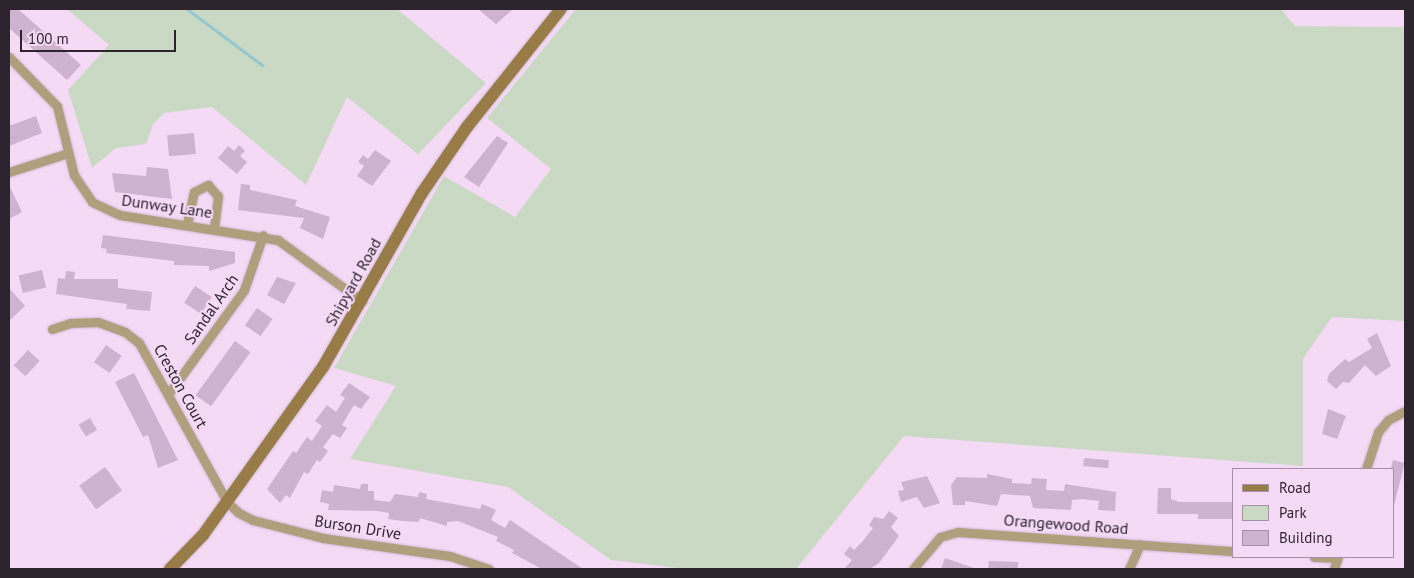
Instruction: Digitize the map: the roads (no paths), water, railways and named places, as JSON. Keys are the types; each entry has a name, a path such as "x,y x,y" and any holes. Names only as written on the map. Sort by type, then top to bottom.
{"street":[{"name":"Shipyard Road","path":"170,569 203,536 323,366 440,166 561,9"},
{"name":"Dunway Lane","path":"9,57 51,96 61,118 68,153 82,191 106,211 263,235 292,248 362,301"},
{"path":"9,172 68,153"},
{"path":"187,224 194,192 208,185 218,196 214,228"},
{"name":"Sandal Arch","path":"169,393 248,284 263,235"},
{"name":"Creston Court","path":"52,329 83,321 126,332 149,356 227,502"},
{"path":"1366,468 1378,432 1388,420 1405,411"},
{"name":"Burson Drive","path":"227,502 253,520 279,528 324,538 450,556 488,569"},
{"name":"Orangewood Road","path":"912,569 940,537 958,532 1232,551"},
{"path":"1129,569 1140,544"},
{"path":"1334,569 1338,558"}],"waterway":[{"path":"187,9 262,65"}]}
